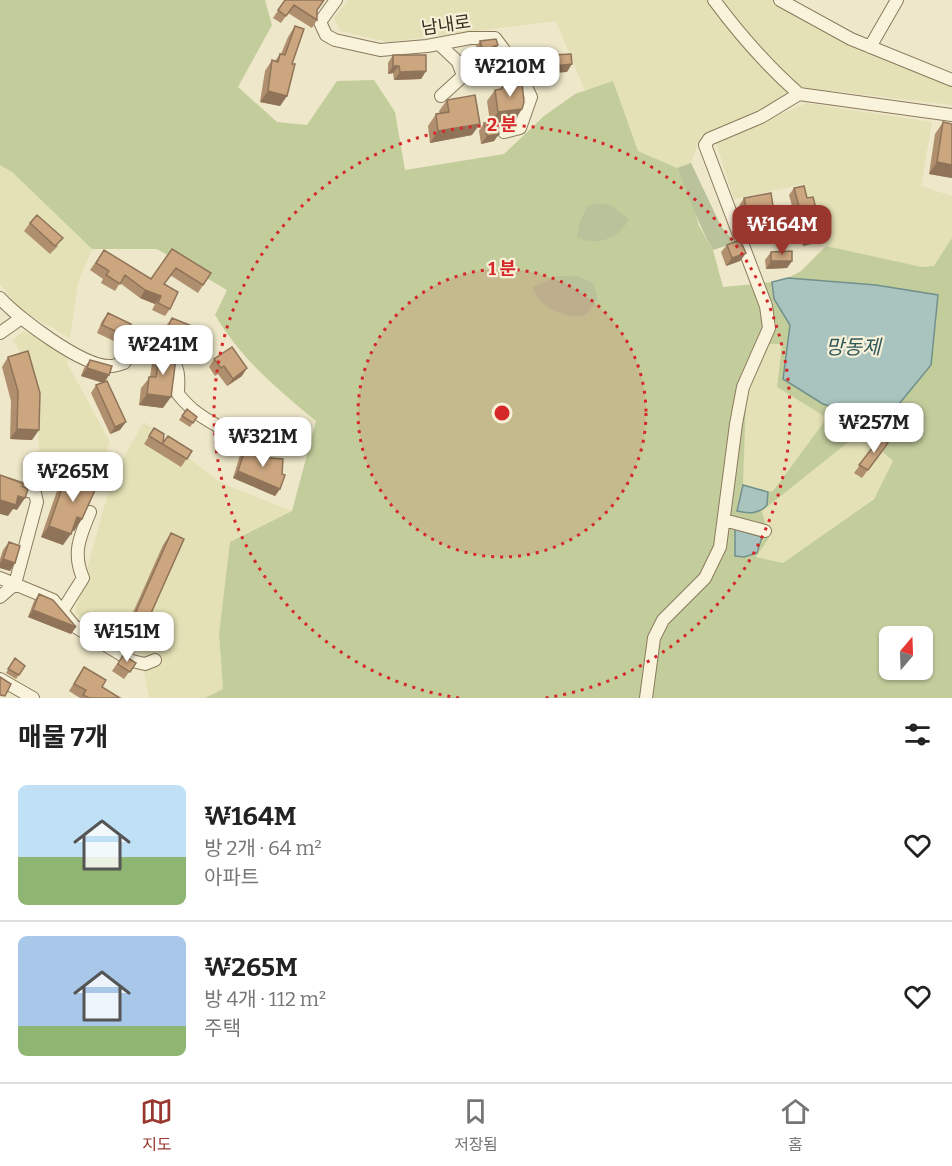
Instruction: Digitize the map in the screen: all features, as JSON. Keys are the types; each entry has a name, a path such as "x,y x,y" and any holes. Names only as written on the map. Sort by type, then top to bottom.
{"street":[{"name":"남내로","path":"336,0 320,22 326,35 334,40 380,50 439,44 470,38 495,38 516,66 531,97 520,128 504,132"},
{"path":"714,0 744,41 799,94 952,115"},
{"path":"780,0 870,47 952,80"},
{"path":"870,47 897,0"},
{"path":"439,44 458,62 463,76 441,96"},
{"path":"646,698 654,638 663,620 705,578 720,547 743,387 769,328 766,306 705,146 709,139 761,117 799,94"},
{"path":"0,298 20,319 96,363 110,366 124,363 133,350 158,349 175,361 179,374 178,394 190,410 210,424 229,432 254,454"},
{"path":"0,333 20,319"},
{"path":"0,482 35,493 37,502 15,584 0,597"},
{"path":"61,613 83,578 76,562 77,542 90,512"},
{"path":"724,520 765,531"},
{"path":"0,578 53,600 61,613 74,626 132,661 145,664 154,660"},
{"path":"0,679 33,698"}],"shaded area":[{"path":"348,0 774,0 952,85 952,105 835,91 787,93 761,110 701,135 691,163 677,168 638,151 613,82 585,91 556,21 388,42 340,31 334,18"},
{"path":"806,103 932,122 921,186 952,196 952,238 935,266 922,267 826,246 803,184 734,199 716,143"},
{"path":"0,165 12,172 92,249 78,283 70,338 20,309 0,284"},
{"path":"24,331 68,355 67,363 110,442 96,474 39,488 38,383 13,340"},
{"path":"766,344 782,344 777,387 827,418 773,491 768,492 743,485 746,400"},
{"path":"144,422 219,482 292,511 230,542 219,634 223,689 205,698 149,698 140,650 75,613 112,478"},
{"path":"861,432 894,461 874,498 783,563 756,557 769,538 762,511"}],"green space":[{"path":"0,0 265,0 272,25 238,87 277,122 307,125 337,81 374,80 395,112 405,170 504,154 544,116 575,94 613,81 638,151 677,168 694,207 699,226 713,250 723,287 755,284 763,326 746,400 743,485 767,492 773,491 827,418 777,387 782,344 766,344 776,324 763,283 772,282 774,299 790,325 783,379 899,404 931,365 876,285 788,278 801,271 826,246 922,267 934,266 952,238 952,698 205,698 223,689 219,634 230,542 292,511 316,421 248,360 215,315 227,290 157,249 92,249 12,172 0,165","holes":["861,432 893,461 874,499 783,563 756,557 769,538 762,511"]},
{"path":"691,163 721,226 735,243 713,250 677,168"},
{"path":"597,203 610,205 629,219 625,226 613,236 600,241 577,237 587,206"},
{"path":"557,276 578,276 593,283 598,299 586,315 562,314 541,301 533,287"}],"water":[{"name":"망동제","path":"788,278 876,285 938,295 931,365 899,404 848,412 823,404 783,379 790,325 774,299 772,282"},
{"path":"743,485 768,492 767,505 754,512 737,511"},
{"path":"735,529 762,537 757,553 744,557 735,556"}],"building":[{"path":"285,0 324,0 317,10 317,20 294,5 286,16 278,10"},
{"path":"295,26 304,29 292,64 295,64 287,96 268,91 272,60 278,62 280,54 285,55"},
{"path":"496,39 498,45 483,51 480,41"},
{"path":"571,54 572,64 554,66 553,55"},
{"path":"393,55 426,55 426,71 400,72 399,66 393,66"},
{"path":"522,83 524,102 522,109 498,112 495,90 501,89 504,85"},
{"path":"475,95 480,124 438,131 436,114 449,112 447,100"},
{"path":"496,120 499,134 487,136 484,123"},
{"path":"943,122 952,124 952,165 937,162"},
{"path":"804,186 807,198 813,197 823,235 808,239 794,188"},
{"path":"771,193 773,206 747,211 744,198"},
{"path":"790,206 791,228 783,231 776,211"},
{"path":"37,215 63,238 55,246 30,223"},
{"path":"740,240 746,253 732,258 727,245"},
{"path":"172,249 211,273 203,285 176,268 164,284 178,292 170,309 158,303 161,296 145,290 125,275 120,284 106,275 109,271 96,263 104,250 151,279"},
{"path":"792,251 792,261 771,261 771,252"},
{"path":"108,313 131,324 126,336 102,325"},
{"path":"172,318 199,329 194,340 167,329"},
{"path":"232,347 247,368 233,379 224,366 221,368 214,359"},
{"path":"28,351 40,393 39,430 17,429 18,391 8,357"},
{"path":"160,352 173,353 176,358 171,397 147,394 149,377 156,377"},
{"path":"90,360 112,366 109,375 87,368"},
{"path":"107,381 126,422 115,427 96,385"},
{"path":"187,409 197,417 193,423 182,416"},
{"path":"154,428 164,434 163,443 168,436 192,451 187,459 149,436"},
{"path":"880,438 888,443 868,470 859,465"},
{"path":"246,447 259,454 258,457 283,459 282,474 285,475 280,489 238,471"},
{"path":"0,475 24,484 22,486 28,489 25,498 18,496 16,505 0,500"},
{"path":"91,476 100,479 82,519 77,517 71,534 49,526 66,477 89,484"},
{"path":"171,533 184,539 148,620 135,614"},
{"path":"9,542 20,546 15,563 3,559"},
{"path":"39,594 53,600 76,627 33,610"},
{"path":"123,655 136,663 130,672 118,664"},
{"path":"15,658 25,666 19,675 8,669"},
{"path":"84,667 106,680 102,687 120,698 89,698 83,695 86,690 74,684"},
{"path":"0,677 11,684 5,696 0,695"}]}
